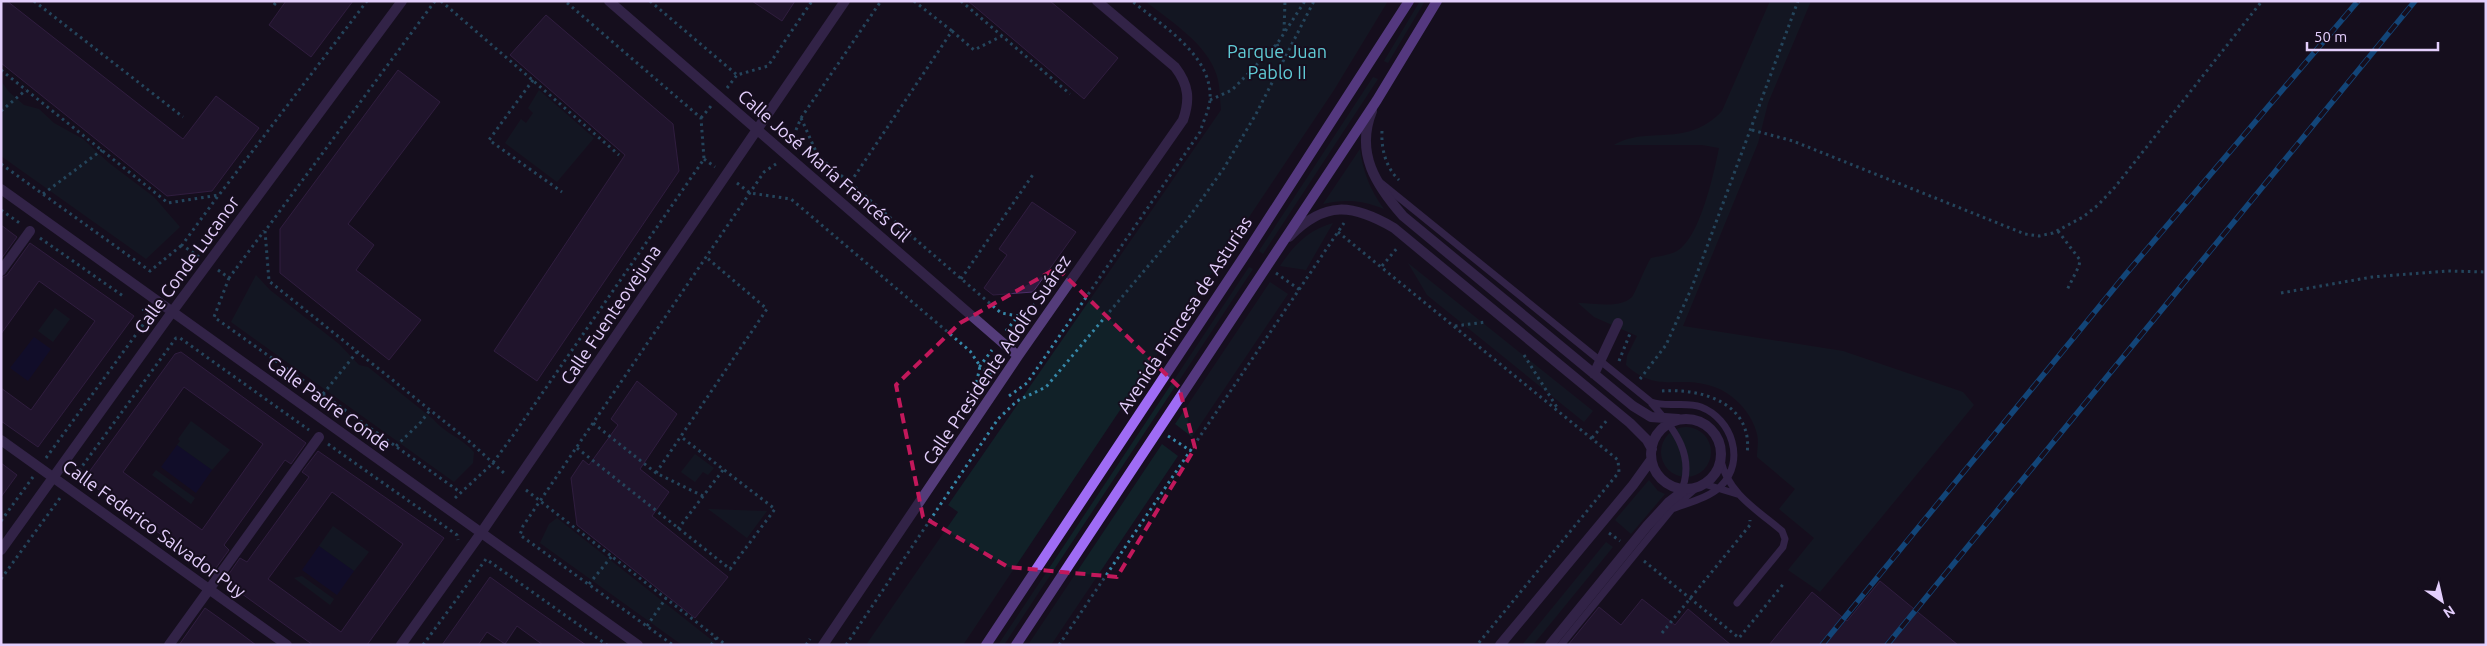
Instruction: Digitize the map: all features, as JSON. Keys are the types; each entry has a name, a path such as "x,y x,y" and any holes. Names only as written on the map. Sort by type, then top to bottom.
{"main road":[{"name":"Avenida Princesa de Asturias","path":"986,645 1366,70 1409,1"},
{"path":"1016,645 1377,100 1437,1"}],"street":[{"name":"Calle Conde Lucanor","path":"1,550 172,312 402,1"},
{"name":"Calle José María Francés Gil","path":"609,1 1018,356"},
{"name":"Calle Fuenteovejuna","path":"401,645 481,533 845,1"},
{"name":"Calle Presidente Adolfo Suárez","path":"823,645 1018,356 1183,120 1188,106 1188,92 1183,77 1175,67 1097,1"},
{"path":"1377,100 1367,123 1366,142 1368,159 1373,177 1382,193 1402,216 1642,413 1671,420 1692,418 1706,423 1716,433 1722,447 1721,461 1716,474 1669,502 1628,548 1550,645"},
{"name":"Calle Padre Conde","path":"1,190 638,645"},
{"path":"1280,246 1311,218 1329,211 1352,210 1369,214 1394,228 1630,423 1647,440 1656,472 1664,481 1690,488"},
{"path":"1,271 30,231"},
{"path":"1594,374 1618,323"},
{"path":"1500,645 1600,525 1651,454 1657,435 1671,420"},
{"path":"169,645 320,437"},
{"name":"Calle Federico Salvador Puy","path":"1,440 287,645"}],"lane":[{"path":"1373,177 1651,402 1671,420 1685,452 1690,488 1561,645"},
{"path":"1651,402 1658,405 1698,406 1713,413 1724,424 1731,435 1734,450 1732,466 1720,487 1672,510"},
{"path":"1721,461 1726,479 1738,494 1782,531 1785,539 1783,547 1737,603"},
{"path":"1672,510 1690,488 1720,487 1738,494"}],"path":[{"path":"34,1 183,117"},
{"path":"1,70 168,203 219,195 367,1"},
{"path":"435,1 265,231 269,281 470,442"},
{"path":"441,1 619,155"},
{"path":"447,508 460,492 492,464 704,159 701,118 565,1"},
{"path":"650,1 737,75 768,66 812,1"},
{"path":"673,645 520,535 523,526 592,423 764,172 776,164 785,154 801,118 881,1"},
{"path":"914,1 974,50 1002,36"},
{"path":"960,1 1070,94"},
{"path":"1002,401 1027,383 1200,132 1210,100 1208,78 1190,49 1132,1"},
{"path":"1283,33 1285,1"},
{"path":"1210,100 1232,90 1277,44 1305,1"},
{"path":"846,645 998,419 1017,401 1046,387 1187,220 1224,168 1256,114 1314,1"},
{"path":"1638,382 1666,345 1692,287 1752,130 1766,84 1798,1"},
{"path":"1752,130 1794,141 2025,234 2039,236 2058,231 2083,217 2115,187 2262,1"},
{"path":"850,183 952,32"},
{"path":"1277,44 1283,61"},
{"path":"532,80 489,140 562,192"},
{"path":"1,111 26,90"},
{"path":"801,118 818,156 1001,313 1018,316 1039,302"},
{"path":"1383,123 1382,147 1394,175 1400,181"},
{"path":"43,194 102,150"},
{"path":"1,164 150,271 182,245"},
{"path":"961,279 1034,173"},
{"path":"750,193 791,199 970,351 980,366 975,393 970,401"},
{"path":"1,210 130,300"},
{"path":"1059,645 1346,220"},
{"path":"2058,231 2080,260 2080,266 2066,292"},
{"path":"1338,232 1618,460 1618,472 1477,645"},
{"path":"1391,242 1405,253"},
{"path":"656,473 767,309 706,257"},
{"path":"2281,293 2372,277 2447,271 2486,272"},
{"path":"229,278 214,317 460,492"},
{"path":"1,521 148,318 146,311 138,306"},
{"path":"1455,326 1490,322 1483,316"},
{"path":"1,579 176,338 180,338 457,535 459,539 454,548"},
{"path":"1532,356 1523,350 1560,412"},
{"path":"323,394 357,352"},
{"path":"396,446 430,410"},
{"path":"1601,411 1609,418"},
{"path":"592,423 656,473 703,496"},
{"path":"1167,434 1191,451"},
{"path":"577,448 730,569 775,509 680,436"},
{"path":"678,529 723,470"},
{"path":"1585,513 1628,548"},
{"path":"1662,633 1750,525 1750,520 1746,516"},
{"path":"564,518 726,645"},
{"path":"589,584 612,556"},
{"path":"423,645 486,559 607,645"},
{"path":"1636,566 1642,559 1739,638 1785,582"},
{"path":"647,626 666,598"},
{"path":"806,645 811,637"},
{"path":"711,645 716,638"}],"highlighted area":[{"path":"1057,268 1179,387 1195,448 1117,577 1008,567 923,517 896,385 960,323"}],"green space":[{"name":"Parque Juan Pablo II","path":"1145,1 1388,1 1334,90 963,645 866,645 958,512 948,505 1221,110 1217,76 1205,53 1187,34"},
{"path":"1420,1 1425,1 1388,63 1384,61"},
{"path":"1770,1 1811,1 1768,103 1758,143 1683,326 1843,351 1963,392 1974,405 1820,592 1788,570 1814,538 1779,509 1795,489 1757,457 1757,434 1745,410 1725,392 1708,385 1657,381 1637,374 1626,365 1627,356 1637,336 1594,317 1578,303 1614,304 1627,301 1632,297 1651,258 1677,251 1693,233 1705,204 1719,148 1702,145 1614,145 1627,139 1695,130 1708,123 1722,111"},
{"path":"1373,77 1378,79 1263,254 1259,251"},
{"path":"1,81 9,92 24,105 39,109 54,123 83,139 109,163 154,197 180,227 146,259 1,156"},
{"path":"539,90 594,138 557,182 505,143 521,119 526,123 533,113 528,108"},
{"path":"1360,149 1368,180 1384,209 1354,201 1323,204"},
{"path":"1333,223 1306,270 1280,266 1302,239 1316,230"},
{"path":"1408,263 1593,411 1584,422 1427,295"},
{"path":"1249,267 1253,269 1004,645 998,645"},
{"path":"256,275 270,290 339,344 359,365 368,367 442,428 469,447 474,452 473,463 454,482 231,322"},
{"path":"1270,282 1288,294 1192,437 1175,424"},
{"path":"55,308 70,319 53,342 38,331"},
{"path":"191,421 230,450 212,470 177,445 180,441 178,439"},
{"path":"1686,427 1700,431 1707,438 1711,452 1707,466 1700,473 1686,477 1672,473 1665,466 1661,452 1665,438 1672,431"},
{"path":"1162,444 1178,456 1051,645 1028,645"},
{"path":"695,454 714,468 708,475 703,472 695,482 681,472"},
{"path":"156,470 195,498 191,504 152,475"},
{"path":"1649,480 1658,491 1665,494 1631,534 1615,520"},
{"path":"708,509 767,511 747,538"},
{"path":"557,518 718,645 682,645 540,543 549,524"},
{"path":"333,526 369,552 354,571 319,546"},
{"path":"1606,542 1613,547 1533,645 1522,645"},
{"path":"302,576 334,599 330,605 294,578"}],"shaded area":[{"path":"34,337 51,349 28,381 10,368"},
{"path":"177,445 212,470 196,493 161,467"},
{"path":"319,546 354,571 337,595 302,570"}],"building":[{"path":"1,1 7,1 183,139 216,96 259,128 212,191 167,196 1,63"},
{"path":"286,1 353,1 311,57 269,25"},
{"path":"752,1 795,1 782,21"},
{"path":"968,1 1050,1 1118,58 1084,99"},
{"path":"546,15 673,124 679,171 537,381 494,351 625,155 510,55"},
{"path":"398,70 440,102 348,224 374,245 356,270 421,320 389,360 280,273 280,229"},
{"path":"1032,202 1076,232 1033,292 993,295 984,288 1007,255 999,249"},
{"path":"1,225 17,237 1,259"},
{"path":"30,243 134,316 38,447 1,421 1,388 31,410 95,321 39,281 1,334 1,278 7,275"},
{"path":"181,352 306,443 291,464 285,460 224,545 229,550 213,572 84,479 175,354","holes":["184,387 263,444 202,530 123,472"]},
{"path":"637,381 677,414 640,469 669,492 652,516 728,577 695,618 577,525 571,478 583,460 589,465 618,425 611,419"},
{"path":"318,451 444,538 367,645 313,645 224,581 240,558 247,562 309,477 302,472","holes":["332,492 403,544 341,632 268,579"]},
{"path":"1,463 17,475 1,497"},
{"path":"490,577 586,645 543,645 517,626 505,644 487,632 478,645 442,645"},
{"path":"1880,581 1958,645 1769,645 1812,592 1847,621"},
{"path":"1642,599 1675,625 1688,609 1731,645 1568,645 1599,607 1621,625"},
{"path":"205,608 236,630 256,645 179,645"}],"railway":[{"path":"1822,645 2125,275 2358,1"},
{"path":"1887,645 2415,1"}]}
